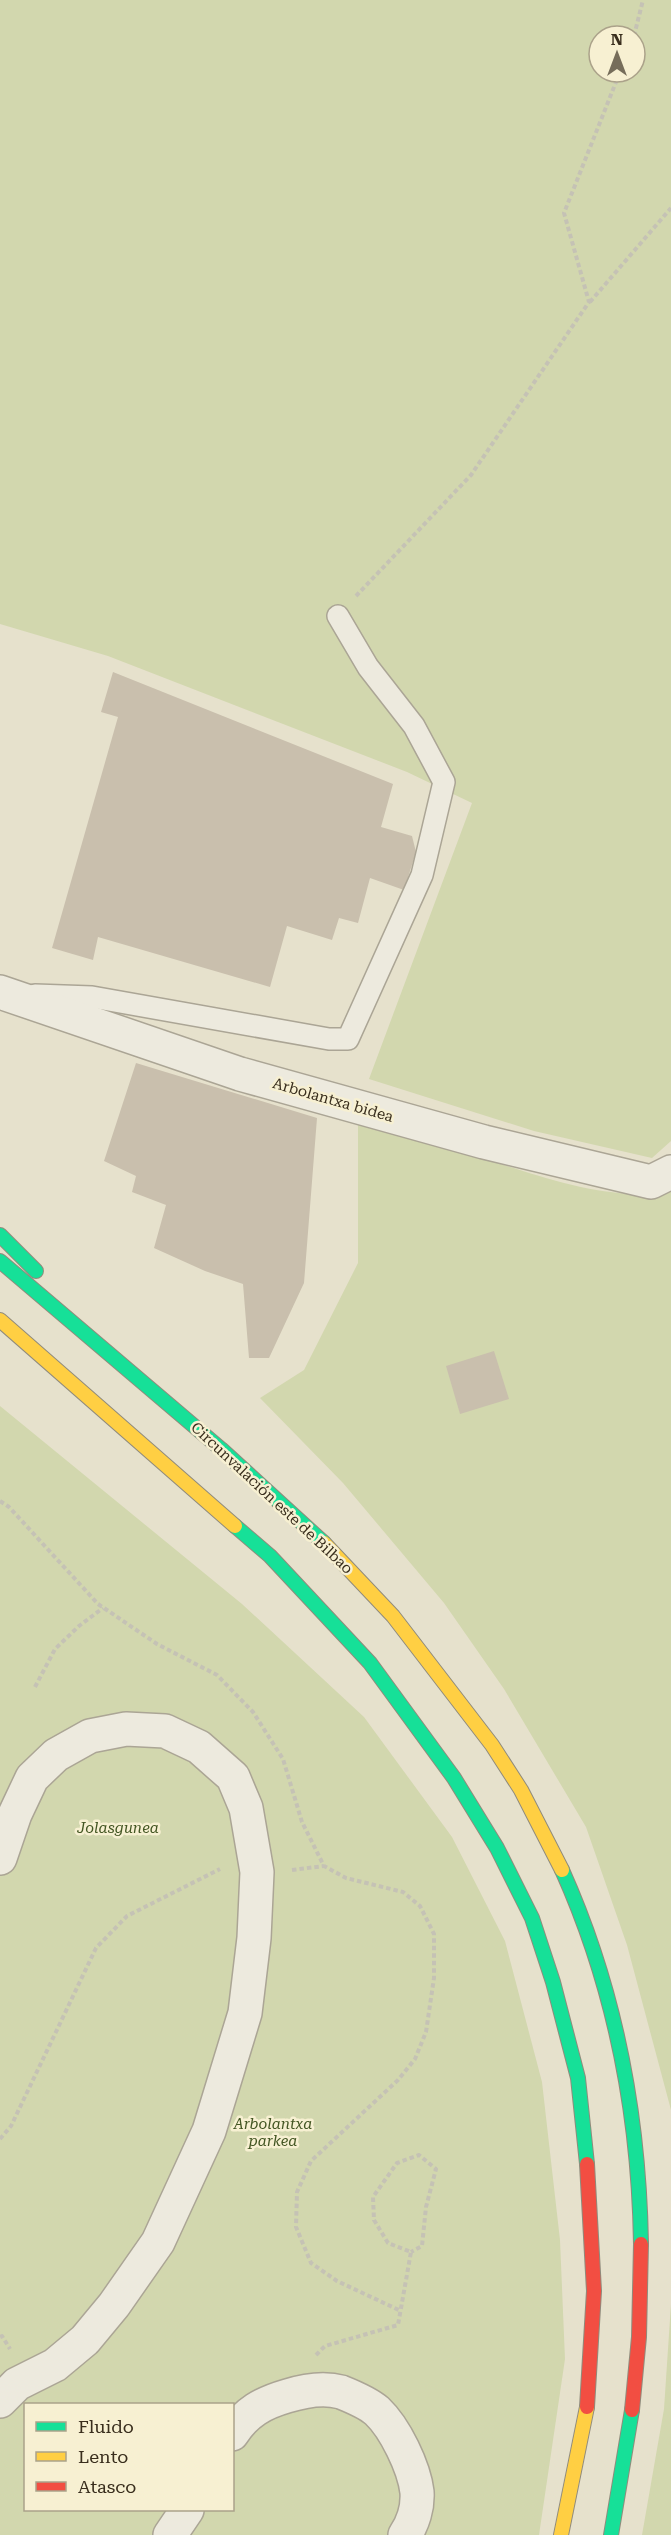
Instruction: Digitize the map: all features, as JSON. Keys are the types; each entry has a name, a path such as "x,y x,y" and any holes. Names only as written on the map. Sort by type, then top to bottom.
{"main road":[{"path":"0,1235 151,1388"},
{"name":"Circunvalación este de Bilbao","path":"0,1262 151,1388 302,1522 392,1614 433,1666 519,1787 575,1899 596,1953 621,2049 633,2119 638,2185 641,2262 638,2369 630,2439 611,2535"},
{"path":"0,1320 270,1556 370,1663 454,1778 497,1848 532,1918 553,1982 578,2078 591,2208 594,2291 586,2405 561,2535"},
{"path":"29,1363 96,1406"}],"street":[{"name":"Arbolantxa bidea","path":"2,993 240,1074 484,1142 651,1182 671,1172"},
{"path":"0,1858 15,1814 32,1778 56,1755 90,1736 126,1728 165,1731 199,1747 233,1777 246,1808 257,1872 254,1938 245,2013 208,2131 158,2242 114,2305 85,2340 55,2365 17,2384 0,2401"},
{"path":"234,2431 264,2403 308,2390 340,2392 375,2409 393,2428 408,2463 417,2493 413,2523 405,2535"},
{"path":"170,2535 186,2511"}],"lane":[{"path":"2,993 93,997 329,1039 348,1040 422,875 444,782 414,726 368,667 338,615"}],"path":[{"path":"637,24 643,0"},
{"path":"589,302 564,213 615,84"},
{"path":"338,615 471,475 589,302 671,208"},
{"path":"35,1688 55,1649 103,1608"},
{"path":"285,1871 324,1866"},
{"path":"0,2139 11,2126 96,1948 127,1916 220,1869 228,1870"},
{"path":"419,2155 436,2169 426,2206 422,2246 411,2252 388,2243 374,2220 373,2197 397,2163 419,2155"},
{"path":"310,2362 325,2346 398,2325 411,2252"}],"green space":[{"path":"0,0 671,0 671,1141 652,1158 534,1131 369,1079 472,803 407,772 108,656 0,624"},
{"path":"358,1122 578,1186 628,1194 671,1189 671,2110 627,1945 586,1827 504,1689 444,1603 343,1483 260,1398 304,1370 358,1263"},
{"name":"Arbolantxa parkea","path":"0,1406 242,1604 364,1717 452,1837 505,1941 542,2082 560,2240 565,2359 539,2535 0,2535"},
{"path":"671,2304 671,2535 642,2535 664,2409"}],"building":[{"path":"113,672 393,784 381,827 412,836 416,852 404,890 370,878 358,923 339,918 332,940 287,926 270,987 98,937 93,960 52,948 118,717 101,712"},
{"path":"136,1063 317,1118 304,1283 269,1358 249,1358 243,1284 205,1271 154,1248 166,1205 132,1192 136,1176 104,1161"},
{"path":"494,1351 509,1399 460,1414 446,1366"}],"traffic: fast":[{"path":"0,1235 36,1271"},
{"path":"0,1261 221,1449 324,1543"},
{"path":"235,1526 270,1556 370,1663 454,1778 497,1848 532,1918 553,1982 578,2078 587,2164"},
{"path":"562,1870 581,1915 596,1960 621,2053 635,2148 641,2244"},
{"path":"611,2535 632,2410"}],"traffic: slow":[{"path":"0,1320 235,1526"},
{"path":"324,1543 393,1616 492,1745 521,1790 562,1870"},
{"path":"561,2535 587,2407"}],"traffic: jam":[{"path":"587,2164 594,2291 587,2407"},
{"path":"632,2410 639,2337 641,2244"}],"park label":[{"name":"Jolasgunea","path":"118,1828"}]}
